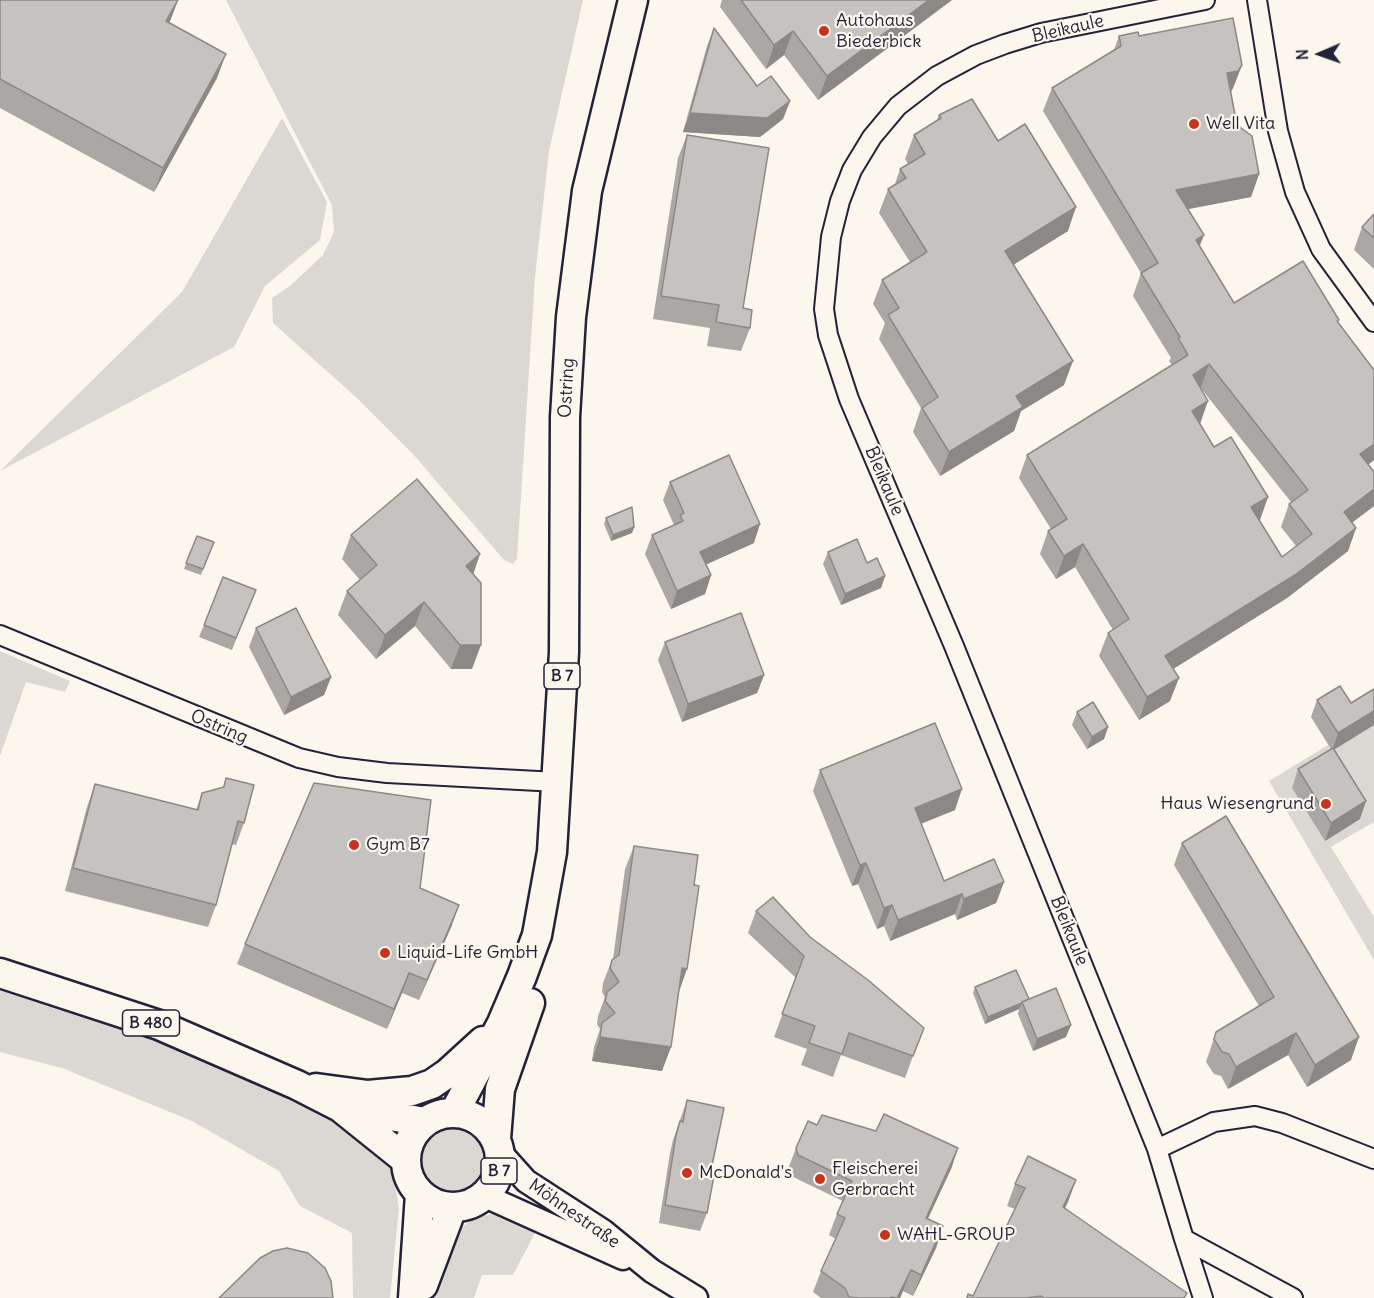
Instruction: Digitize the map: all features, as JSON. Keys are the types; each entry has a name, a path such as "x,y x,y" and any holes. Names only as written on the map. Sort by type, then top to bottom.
{"main road":[{"name":"Ostring","path":"537,935 552,852 557,782 564,652 565,417 571,317 587,191 633,0"},
{"name":"B 7","path":"498,1146 491,1131 474,1118 454,1113 502,1023 537,935"},
{"name":"B 7","path":"452,1208 470,1205 485,1196 498,1176 500,1089 534,985 537,935"},
{"name":"B 480","path":"0,973 159,1026 297,1085 340,1107 406,1160"},
{"path":"297,1085 368,1095 412,1091 432,1084 448,1073 502,1023"},
{"name":"B 480","path":"340,1107 425,1122"},
{"path":"418,1298 452,1208 440,1206 420,1194 407,1173 406,1160 411,1139 425,1122 439,1115 454,1113"},
{"path":"413,1298 420,1194"}],"street":[{"name":"Bleikaule","path":"1203,1298 1160,1155 954,646 849,399 828,335 824,309 831,237 840,201 852,170 872,137 898,106 937,76 976,55 1005,44 1041,33 1205,0"},
{"path":"1257,0 1278,131 1295,192 1321,249 1374,322"},
{"name":"Ostring","path":"0,635 299,758 338,767 387,773 557,782"},
{"path":"1160,1155 1214,1122 1255,1116 1282,1123 1374,1160"},
{"name":"Möhnestraße","path":"498,1146 526,1181 603,1230 652,1271"},
{"name":"Möhnestraße","path":"485,1196 652,1271 696,1298"},
{"path":"1184,1239 1293,1298"}],"shaded area":[{"path":"226,0 583,0 549,151 535,277 517,559 513,564 504,560 413,454 358,399 273,323 272,298 291,285 323,255 334,232 332,205"},
{"path":"282,118 327,202 320,240 265,286 234,347 0,471 182,292"},
{"path":"0,651 70,681 65,692 26,682 0,756"},
{"path":"1374,717 1374,825 1372,823 1331,847 1374,917 1374,960 1269,781"},
{"path":"0,990 138,1032 311,1108 365,1139 392,1168 399,1208 390,1298 353,1298 352,1233 300,1206 279,1171 192,1121 62,1068 0,1052"},
{"path":"454,1122 475,1128 485,1138 491,1159 485,1180 475,1190 454,1196 433,1190 423,1180 417,1159 423,1138 433,1128"},
{"path":"493,1213 536,1231 513,1275 482,1275 474,1298 430,1298 434,1280 454,1233 470,1221"}],"building":[{"path":"0,0 178,0 166,21 226,54 163,168 0,79"},
{"path":"741,0 929,0 827,76 793,31 774,45"},
{"path":"1233,18 1242,65 1238,71 1227,73 1237,125 1252,136 1259,174 1176,190 1204,235 1196,240 1234,303 1303,261 1339,320 1337,321 1374,370 1374,444 1360,454 1374,472 1374,489 1344,512 1356,528 1295,575 1165,656 1179,678 1147,697 1108,633 1129,619 1083,544 1064,556 1048,531 1067,519 1027,455 1188,355 1178,338 1180,337 1141,273 1158,263 1052,88 1121,46 1119,36 1138,32 1139,36","holes":["1209,364 1308,490 1289,504 1312,534 1282,557 1251,507 1268,497 1231,437 1214,447 1192,411 1208,401 1193,375"]},
{"path":"714,28 757,86 771,76 790,101 767,118 690,113"},
{"path":"972,99 998,141 1025,124 1076,207 1005,251 1073,361 1016,396 1023,407 949,452 922,408 938,397 888,315 899,308 882,280 927,252 888,189 906,178 900,169 925,154 914,135 941,118 939,115"},
{"path":"687,135 769,148 743,308 752,310 750,328 716,322 719,305 661,296"},
{"path":"1374,214 1374,238 1362,227"},
{"path":"729,455 760,524 700,552 711,575 677,591 652,535 683,521 680,515 684,513 670,482"},
{"path":"417,479 480,554 466,566 481,583 481,645 460,645 424,602 385,635 347,591 377,565 351,535"},
{"path":"632,507 634,527 613,535 606,518"},
{"path":"197,536 214,542 203,569 186,563"},
{"path":"857,539 867,563 877,558 885,576 845,594 828,552"},
{"path":"223,577 256,590 236,638 204,625"},
{"path":"296,608 331,677 291,697 256,628"},
{"path":"741,613 764,675 688,704 665,642"},
{"path":"1340,686 1351,703 1374,689 1374,711 1338,733 1317,700"},
{"path":"1093,702 1108,727 1092,737 1077,712"},
{"path":"935,723 962,789 915,808 944,881 994,859 1004,882 964,899 962,894 898,920 892,905 884,908 866,863 860,865 820,770"},
{"path":"1333,748 1366,801 1331,823 1298,769"},
{"path":"226,778 254,785 244,823 238,821 216,905 73,868 95,784 198,810 202,793 224,787"},
{"path":"314,783 431,800 420,888 459,905 427,980 409,973 394,1009 245,944"},
{"path":"1226,816 1359,1037 1315,1065 1296,1033 1236,1067 1229,1054 1222,1052 1214,1039 1216,1032 1274,997 1182,843"},
{"path":"634,846 698,855 694,885 699,886 687,969 682,968 671,1047 600,1037 602,1023 615,1013 605,1001 607,992 619,982 610,968 612,960 619,955"},
{"path":"773,897 810,937 868,980 924,1028 913,1056 849,1033 842,1054 809,1043 815,1026 782,1014 804,956 756,911"},
{"path":"1016,970 1029,999 988,1017 975,987"},
{"path":"1056,988 1071,1025 1037,1039 1022,1002"},
{"name":"McDonald's","path":"687,1100 724,1108 710,1175 714,1176 707,1213 665,1205 676,1135 680,1121 683,1122"},
{"path":"884,1114 958,1148 926,1218 943,1226 921,1275 911,1270 897,1298 849,1297 845,1288 821,1271 845,1218 837,1214 852,1181 798,1155 796,1148 808,1121 817,1125 822,1115 876,1131"},
{"path":"1028,1156 1076,1180 1063,1207 1187,1293 1184,1298 1044,1298 1041,1296 967,1298 968,1294 973,1296 1025,1188 1015,1184"},
{"path":"287,1248 308,1253 325,1268 331,1281 333,1298 219,1298 260,1258 273,1251"}],"place":[{"name":"Autohaus Biederbick","path":"824,31"},
{"name":"Well Vita","path":"1194,124"},
{"name":"Haus Wiesengrund","path":"1326,804"},
{"name":"Gym B7","path":"354,845"},
{"name":"Liquid-Life GmbH","path":"385,953"},
{"name":"McDonald's","path":"687,1173"},
{"name":"Fleischerei Gerbracht","path":"820,1179"},
{"name":"WAHL-GROUP","path":"885,1235"}]}
